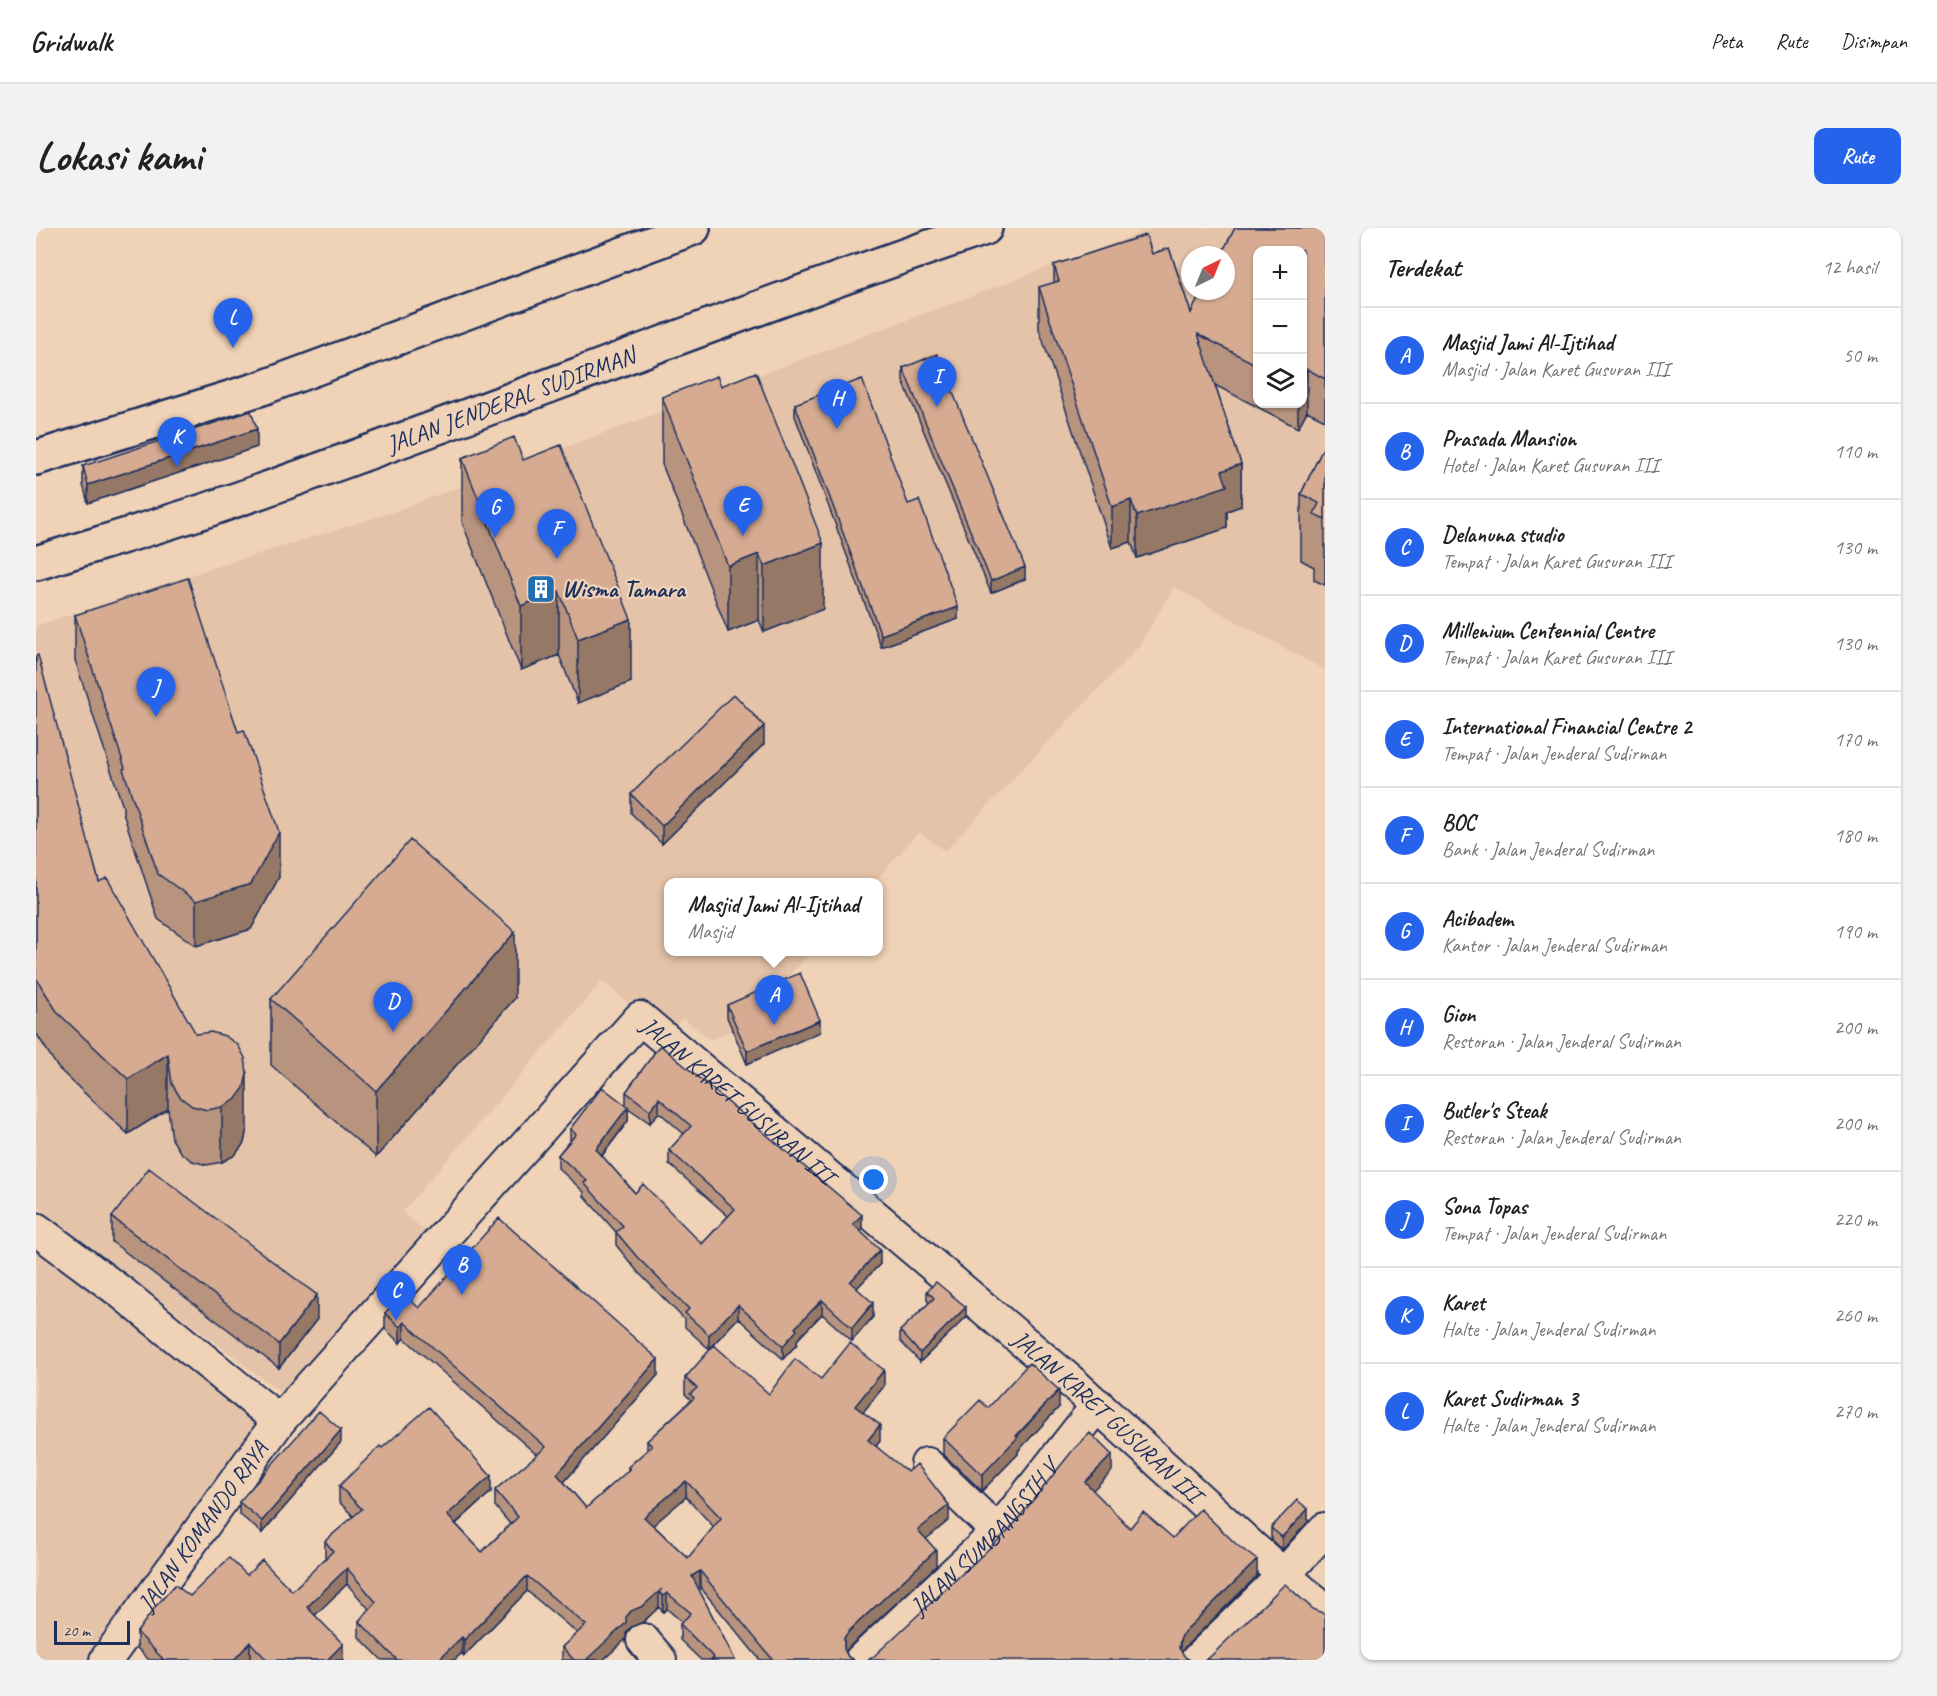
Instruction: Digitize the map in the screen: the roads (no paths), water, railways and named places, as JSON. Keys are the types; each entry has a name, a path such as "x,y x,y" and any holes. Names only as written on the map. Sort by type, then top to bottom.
{"main road":[{"path":"36,458 262,388 693,228"},
{"name":"JALAN JENDERAL SUDIRMAN","path":"36,563 211,508 985,228"}],"street":[{"name":"JALAN KARET GUSURAN III","path":"279,1421 640,1018 1098,1405 1325,1611"},
{"path":"36,1229 122,1293 279,1421"},
{"name":"JALAN SUMBANGSIH V","path":"861,1660 998,1532 1098,1405"},
{"name":"JALAN KOMANDO RAYA","path":"113,1657 279,1421"},
{"path":"927,1464 998,1532"},
{"path":"1197,1660 1284,1575 1325,1529"}],"place":[{"name":"Karet Sudirman 3","path":"233,348"},
{"name":"Butler's Steak","path":"937,407"},
{"name":"Gion","path":"837,429"},
{"name":"Karet","path":"177,467"},
{"name":"International Financial Centre 2","path":"743,536"},
{"name":"Acibadem","path":"495,538"},
{"name":"BOC","path":"557,559"},
{"name":"Wisma Tamara","path":"541,589"},
{"name":"Sona Topas","path":"156,717"},
{"name":"Masjid Jami Al-Ijtihad","path":"774,1025"},
{"name":"Millenium Centennial Centre","path":"393,1032"},
{"name":"Prasada Mansion","path":"462,1295"},
{"name":"Delanuna studio","path":"396,1321"}]}
